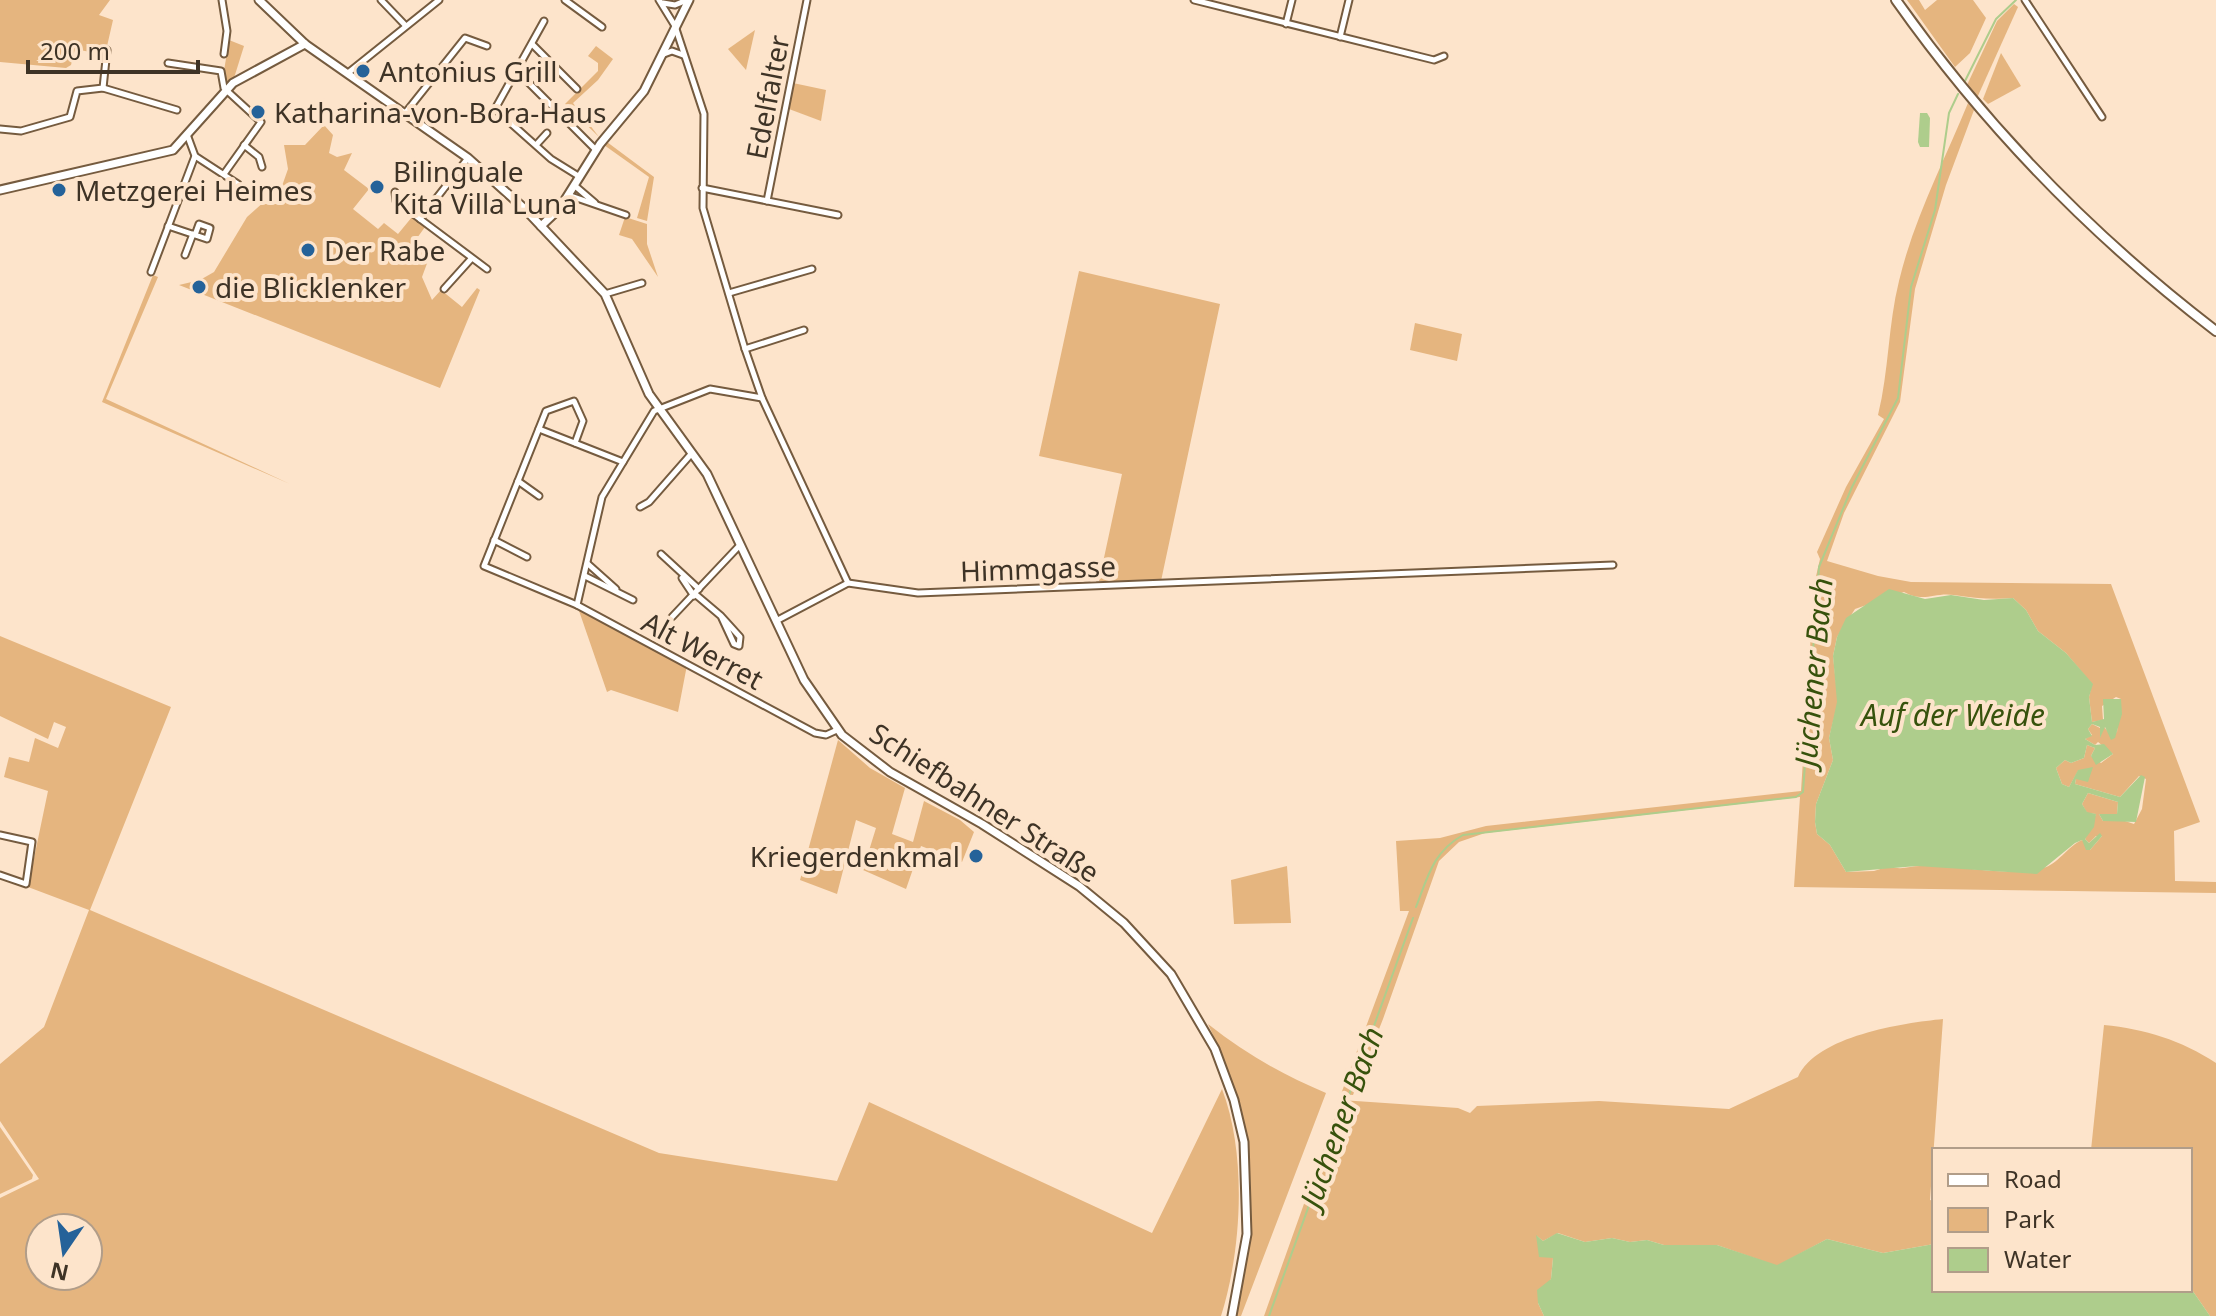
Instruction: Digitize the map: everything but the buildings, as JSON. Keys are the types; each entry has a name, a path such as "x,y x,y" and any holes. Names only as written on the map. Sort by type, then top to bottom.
{"main road":[{"path":"1896,0 1951,74 2034,169 2140,270 2216,331"}],"street":[{"path":"222,0 227,31 224,54"},
{"name":"Schiefbahner Straße","path":"259,0 305,44 468,158 541,226 605,294 657,408 693,452 741,544 808,688 837,730 881,766 1079,886 1124,923 1177,982 1204,1024 1221,1063 1244,1142 1247,1234 1232,1316"},
{"path":"381,0 405,25"},
{"path":"348,73 439,0"},
{"path":"565,0 602,27"},
{"path":"660,1 675,5 689,0"},
{"path":"541,226 568,195 596,150 644,91 689,0"},
{"name":"Edelfalter","path":"767,201 807,0"},
{"path":"1194,0 1434,60 1444,56"},
{"path":"1286,24 1292,0"},
{"path":"1340,37 1349,0"},
{"path":"2025,0 2102,117"},
{"path":"660,1 675,26 705,119 702,188 707,225 745,349 762,398 848,583 776,621"},
{"path":"544,21 495,105 536,145 580,177"},
{"path":"406,112 465,38 487,46"},
{"path":"0,190 163,154 188,137 225,90 239,79 305,44"},
{"path":"532,44 577,89"},
{"path":"103,88 107,50"},
{"path":"663,54 675,51 683,55"},
{"path":"168,63 221,71 220,80 225,90 261,122 224,174"},
{"path":"516,70 596,150"},
{"path":"0,129 21,131 68,119 77,91 103,88 177,110"},
{"path":"536,145 547,133"},
{"path":"188,137 195,156 224,174 241,188 248,199"},
{"path":"244,145 259,157 262,167"},
{"path":"151,272 195,156"},
{"path":"420,219 468,158"},
{"path":"574,185 599,206"},
{"path":"702,188 838,215"},
{"path":"395,192 396,201 487,269"},
{"path":"568,195 626,215"},
{"path":"168,226 194,234 185,255"},
{"path":"444,289 471,259"},
{"path":"729,293 812,269"},
{"path":"605,294 642,283"},
{"path":"745,349 804,330"},
{"path":"577,605 600,502 657,408 710,389 762,398"},
{"path":"527,557 494,540 546,411 572,400 583,421 575,443"},
{"path":"539,429 623,462"},
{"path":"640,507 649,502 693,452"},
{"path":"518,481 539,496"},
{"name":"Alt Werret","path":"494,540 484,566 577,605 815,733 826,735 837,730"},
{"path":"672,617 741,544"},
{"path":"661,554 696,593 721,616 740,637 739,646 734,644 721,616"},
{"name":"Alt Werret","path":"587,563 624,596"},
{"name":"Himmgasse","path":"848,583 918,593 1613,565"},
{"name":"Alt Werret","path":"585,576 633,600"},
{"path":"0,835 32,842 26,884 0,875"}],"green space":[{"path":"0,0 110,0 99,15 113,20 105,55 75,49 71,65 66,68 0,62"},
{"path":"1907,0 1919,0 1925,10 1937,0 1973,0 1986,18 1970,53 1955,67"},
{"path":"2014,4 2018,7 1977,98 1967,85 1997,21"},
{"path":"755,30 746,70 728,49"},
{"path":"229,40 244,46 234,78 227,82 223,77"},
{"path":"596,46 613,59 598,80 573,103 599,137 565,104 598,71 598,63 588,56"},
{"path":"2001,53 2021,86 1988,104 1983,99"},
{"path":"793,83 826,90 821,121 789,109"},
{"path":"1968,103 1974,110 1946,185 1915,289 1900,402 1844,513 1827,561 1911,582 2111,584 2200,822 2174,831 2175,881 2216,882 2216,893 1794,887 1800,797 1485,833 1459,842 1439,861 1353,1095 1341,1094 1409,911 1400,911 1396,841 1440,838 1486,826 1801,791 1814,585 1820,559 1817,552 1846,487 1884,419 1878,415 1905,258","holes":["1904,592 1911,595 2013,598 2026,610 2038,631 2066,653 2092,684 2089,697 2092,722 2103,720 2102,706 2116,697 2121,699 2117,732 2110,734 2104,727 2100,737 2100,728 2092,724 2088,729 2092,735 2085,739 2095,745 2098,742 2113,754 2101,763 2091,756 2095,748 2087,745 2084,758 2071,763 2065,760 2056,768 2062,784 2069,787 2078,771 2091,769 2089,776 2076,779 2075,784 2120,797 2139,776 2146,779 2142,809 2134,824 2119,819 2103,821 2099,814 2117,814 2118,802 2088,793 2082,804 2087,813 2096,814 2085,839 2089,843 2096,836 2102,836 2090,850 2082,840 2043,868 2012,872 1890,866 1874,871 1846,872 1830,845 1817,834 1815,822 1816,804 1833,760 1829,738 1838,702 1833,656 1837,637 1855,609"]},
{"path":"324,125 333,135 329,153 337,157 352,153 344,170 369,189 353,209 378,229 384,223 398,234 412,217 425,227 412,245 429,258 422,277 432,300 441,290 462,307 477,288 480,290 440,388 179,285 200,280 214,272 247,217 282,186 288,169 284,145 305,145"},
{"path":"607,142 654,177 647,221 637,218 649,177 604,145"},
{"path":"625,217 647,224 647,244 658,277 632,239 619,235"},
{"path":"1079,271 1220,304 1161,581 1099,581 1122,474 1039,456"},
{"path":"153,275 158,277 106,399 290,484 102,402"},
{"path":"1415,323 1462,334 1457,361 1410,350"},
{"path":"577,605 687,665 678,712 611,690 607,692"},
{"path":"0,636 171,707 90,910 659,1153 837,1181 869,1102 1152,1233 1222,1089 1235,1143 1239,1202 1234,1262 1221,1316 0,1316 0,1198 39,1179 0,1121 0,1064 44,1027 89,910 28,887 48,791 4,777 9,757 29,762 35,738 58,748 66,727 54,722 48,739 0,716"},
{"path":"838,740 870,768 905,788 892,834 913,842 924,801 960,820 974,832 962,862 921,846 906,889 863,870 876,828 856,820 837,894 800,880"},
{"path":"1287,866 1291,923 1234,924 1231,880"},
{"path":"1943,1019 1932,1148 1932,1244 1883,1253 1827,1239 1777,1266 1717,1245 1664,1245 1647,1240 1630,1242 1612,1238 1585,1242 1558,1233 1543,1241 1537,1236 1553,1258 1551,1279 1538,1303 1544,1316 1264,1316 1341,1100 1458,1108 1470,1113 1477,1106 1599,1101 1729,1109 1798,1077 1808,1063 1841,1042 1906,1024"},
{"path":"1208,1024 1264,1063 1326,1093 1241,1316 1236,1316 1249,1240 1249,1168 1235,1097"},
{"path":"2104,1025 2162,1037 2216,1063 2216,1316 2210,1316 2192,1290 2192,1148 2091,1148"},
{"path":"0,1127 33,1175 32,1179 0,1194"}],"water":[{"path":"1920,113 1927,113 1930,118 1929,147 1920,147 1918,142"},
{"name":"Auf der Weide","path":"1889,589 1925,599 1951,595 1984,600 2013,598 2026,610 2038,631 2066,653 2093,684 2089,697 2092,722 2104,719 2103,699 2121,699 2122,714 2115,738 2111,740 2105,727 2100,738 2100,727 2092,724 2088,729 2092,736 2085,739 2095,745 2104,744 2113,754 2096,765 2091,756 2095,748 2087,745 2084,758 2071,763 2065,760 2056,768 2062,784 2069,787 2078,770 2093,767 2088,782 2076,779 2075,784 2120,797 2141,775 2145,777 2136,822 2103,821 2099,814 2117,814 2118,802 2088,793 2082,804 2087,812 2096,814 2094,827 2085,839 2089,843 2100,833 2102,836 2090,850 2086,850 2082,840 2075,843 2037,874 1917,866 1846,872 1830,845 1817,834 1815,822 1816,804 1833,760 1829,738 1837,702 1833,656 1846,618"},
{"path":"1557,1233 1585,1242 1612,1238 1630,1242 1647,1240 1664,1245 1717,1245 1777,1265 1827,1239 1883,1253 1932,1244 1932,1292 2192,1290 2210,1316 1544,1316 1538,1303 1537,1290 1551,1279 1553,1258 1539,1257 1536,1235 1543,1241"}],"waterway":[{"name":"Jüchener Bach","path":"1965,81 1996,19 2016,0"},
{"name":"Jüchener Bach","path":"1416,907 1438,857 1463,835 1796,797 1803,792 1819,567 1852,487 1898,398 1911,287 1935,210 1949,113 1958,94"},
{"name":"Jüchener Bach","path":"1269,1316 1413,918"}],"place":[{"name":"Antonius Grill","path":"363,71"},
{"name":"Katharina-von-Bora-Haus","path":"258,112"},
{"name":"Bilinguale Kita Villa Luna","path":"377,187"},
{"name":"Metzgerei Heimes","path":"59,190"},
{"name":"Der Rabe","path":"308,250"},
{"name":"die Blicklenker","path":"199,287"},
{"name":"Kriegerdenkmal","path":"976,856"}]}
